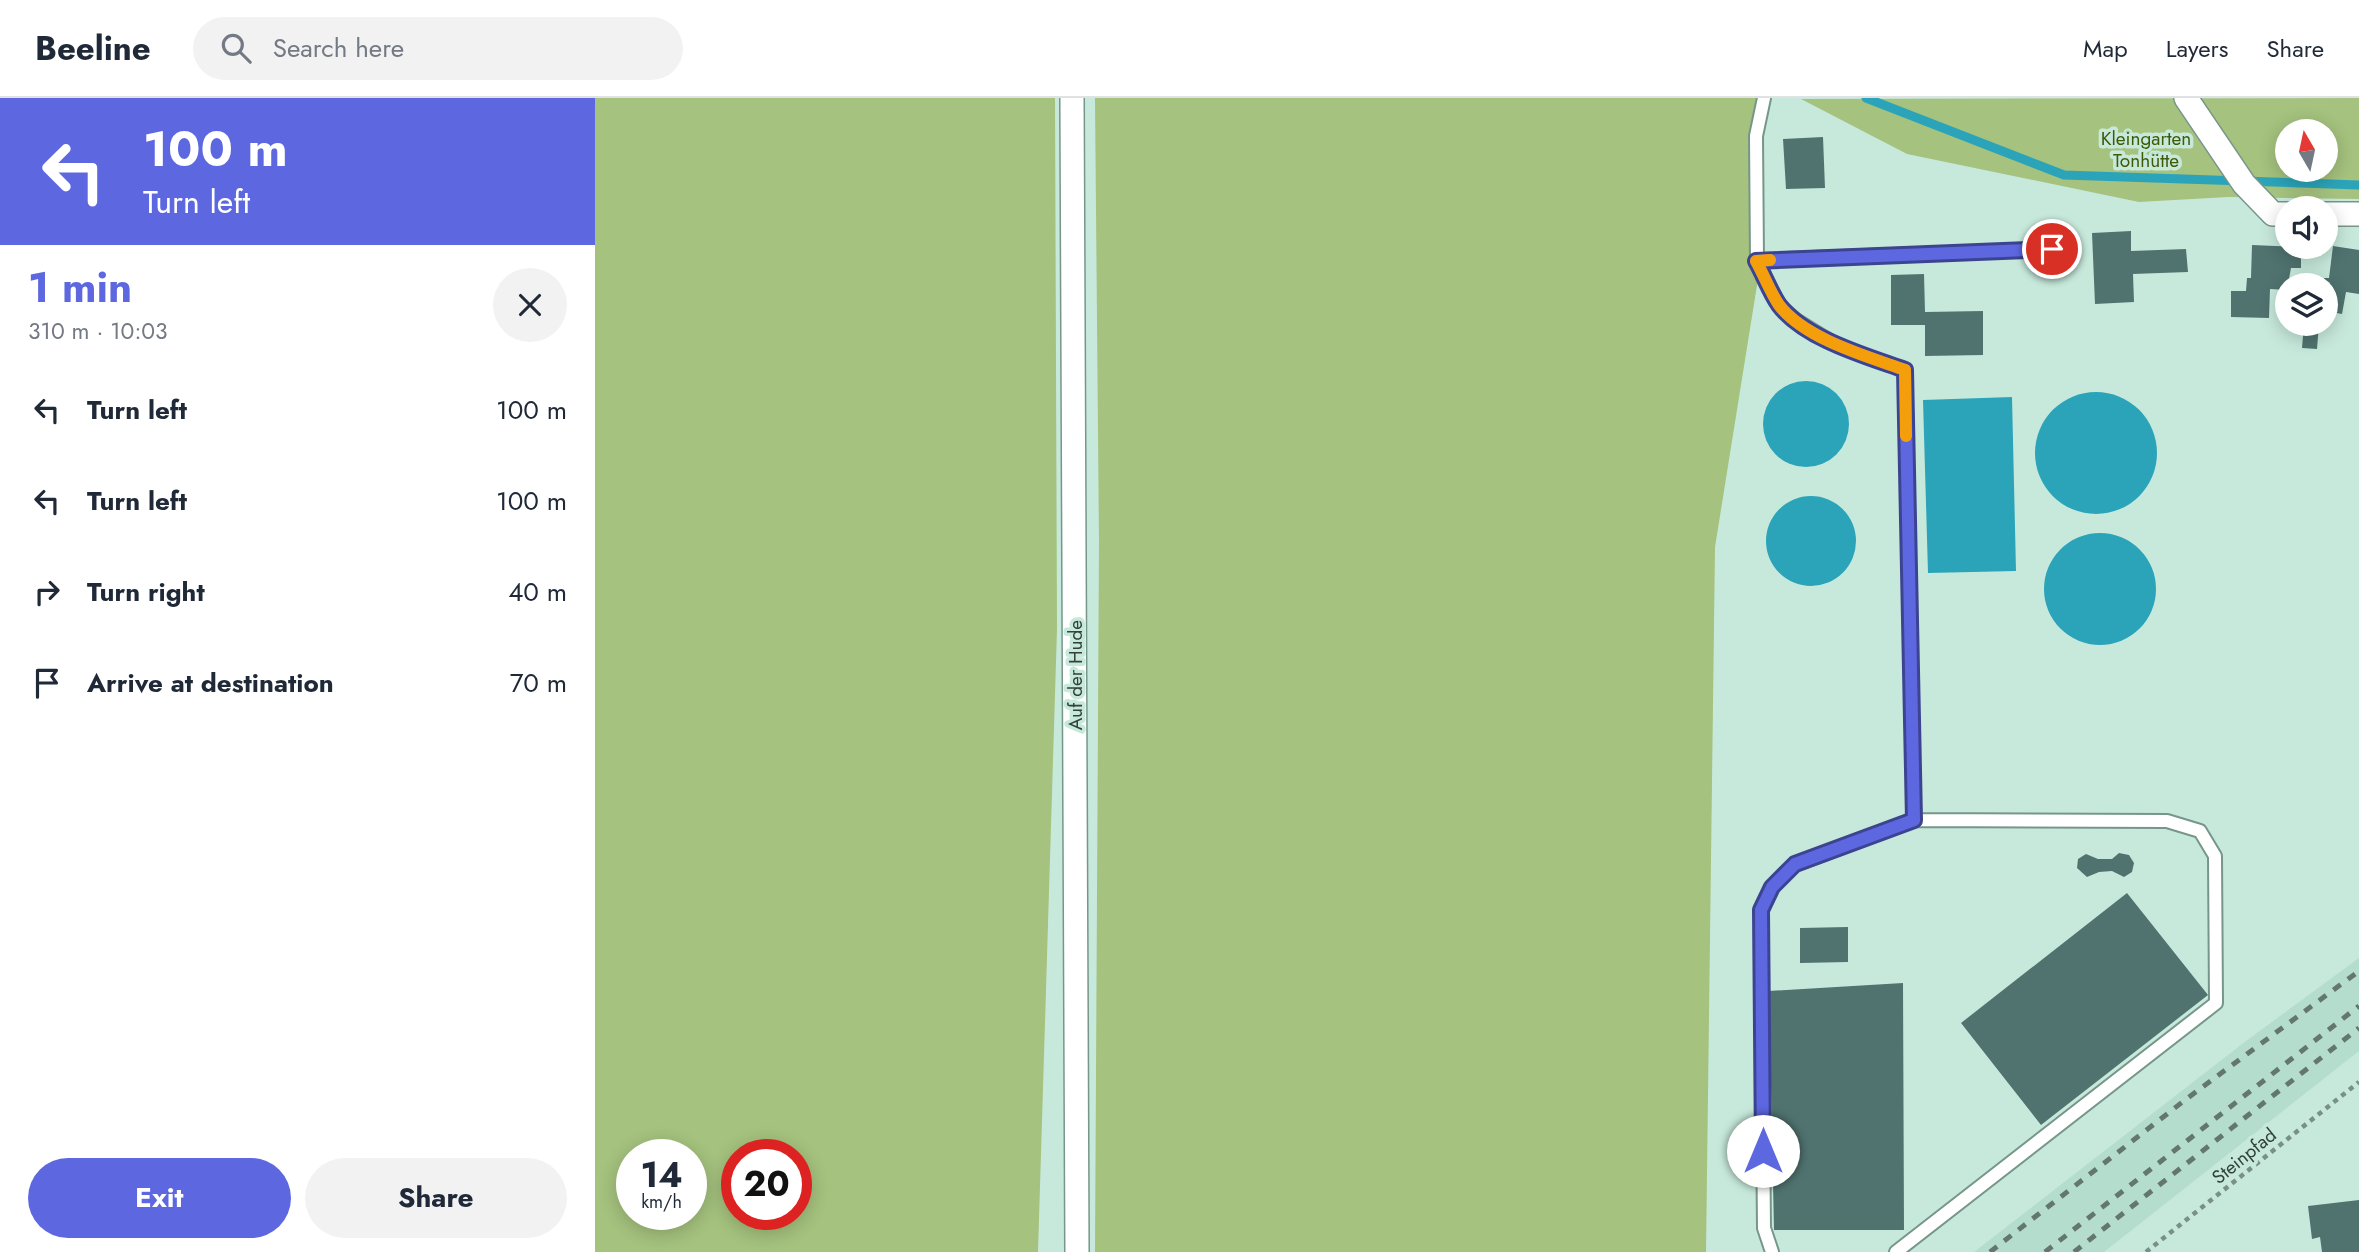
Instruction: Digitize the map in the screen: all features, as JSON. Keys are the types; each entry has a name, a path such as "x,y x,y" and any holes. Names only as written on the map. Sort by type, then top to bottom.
{"street":[{"name":"Auf der Hude","path":"1072,98 1077,1252"},
{"path":"2186,98 2239,176 2275,214"},
{"path":"2338,214 2359,214"}],"lane":[{"path":"1764,98 1756,135 1756,261 1779,305 1796,320 1838,346 1905,370 1914,820"},
{"path":"1756,261 2052,249"},
{"path":"1772,1252 1763,1228 1761,910 1772,887 1795,864 1914,820 2167,821 2200,831 2215,856 2216,1003 1896,1252"}],"path":[{"name":"Steinpfad","path":"2146,1252 2359,1082"}],"shaded area":[{"path":"2359,958 2359,1051 2104,1252 1974,1252 2246,1041"}],"green space":[{"path":"595,98 1055,98 1057,629 1038,1252 595,1252"},
{"path":"1095,98 1770,98 1763,136 1762,254 1715,547 1706,1252 1095,1252 1099,542"},
{"name":"Kleingarten Tonhütte","path":"2359,98 2359,199 2338,199 2338,196 2275,196 2139,202 1907,154 1801,99"}],"water":[{"path":"1806,381 1830,388 1842,400 1849,424 1842,448 1830,460 1806,467 1782,460 1770,448 1763,424 1770,400 1782,388"},
{"path":"2096,392 2119,397 2139,410 2152,430 2157,453 2152,476 2139,496 2119,509 2096,514 2073,509 2053,496 2040,476 2035,453 2040,430 2053,410 2073,397"},
{"path":"2012,397 2016,571 1928,573 1923,400"},
{"path":"1811,496 1836,504 1848,516 1856,541 1848,566 1836,578 1811,586 1786,578 1774,566 1766,541 1774,516 1786,504"},
{"path":"2100,533 2122,537 2140,549 2152,567 2156,589 2152,611 2140,629 2122,641 2100,645 2078,641 2060,629 2048,611 2044,589 2048,567 2060,549 2078,537"}],"building":[{"path":"1823,137 1825,188 1786,189 1783,139"},
{"path":"2131,231 2131,251 2186,249 2188,272 2133,274 2134,302 2095,304 2092,233"},
{"path":"2252,245 2275,246 2275,259 2301,259 2301,268 2291,268 2290,273 2275,273 2275,289 2270,289 2269,318 2231,317 2231,291 2246,291 2247,278 2251,278"},
{"path":"2338,247 2359,250 2359,294 2346,292 2342,314 2338,313 2338,273 2330,273 2331,259 2338,259"},
{"path":"1924,274 1925,312 1983,311 1983,355 1925,356 1925,325 1891,325 1891,275"},
{"path":"2303,336 2318,336 2317,349 2302,348"},
{"path":"2119,853 2129,855 2134,863 2132,872 2124,877 2112,871 2087,877 2077,868 2078,859 2086,854 2098,859 2112,859"},
{"path":"2127,893 2208,995 2041,1125 1961,1023"},
{"path":"1848,927 1848,962 1800,963 1800,928"},
{"path":"1903,983 1904,1230 1774,1230 1769,991"},
{"path":"2359,1200 2359,1252 2322,1252 2320,1237 2312,1239 2308,1206"}],"waterway":[{"path":"1866,98 2064,175 2359,185"}],"railway":[{"path":"1990,1252 2185,1100 2359,971"},
{"path":"2045,1252 2359,1006"},
{"path":"2074,1252 2359,1028"}],"slow traffic":[{"path":"1770,260 1756,261 1779,305 1796,320 1838,346 1905,370 1906,436"}],"route":[{"path":"1763,1151 1761,910 1772,887 1795,864 1914,820 1905,370 1838,346 1796,320 1779,305 1756,261 2052,249"}]}
